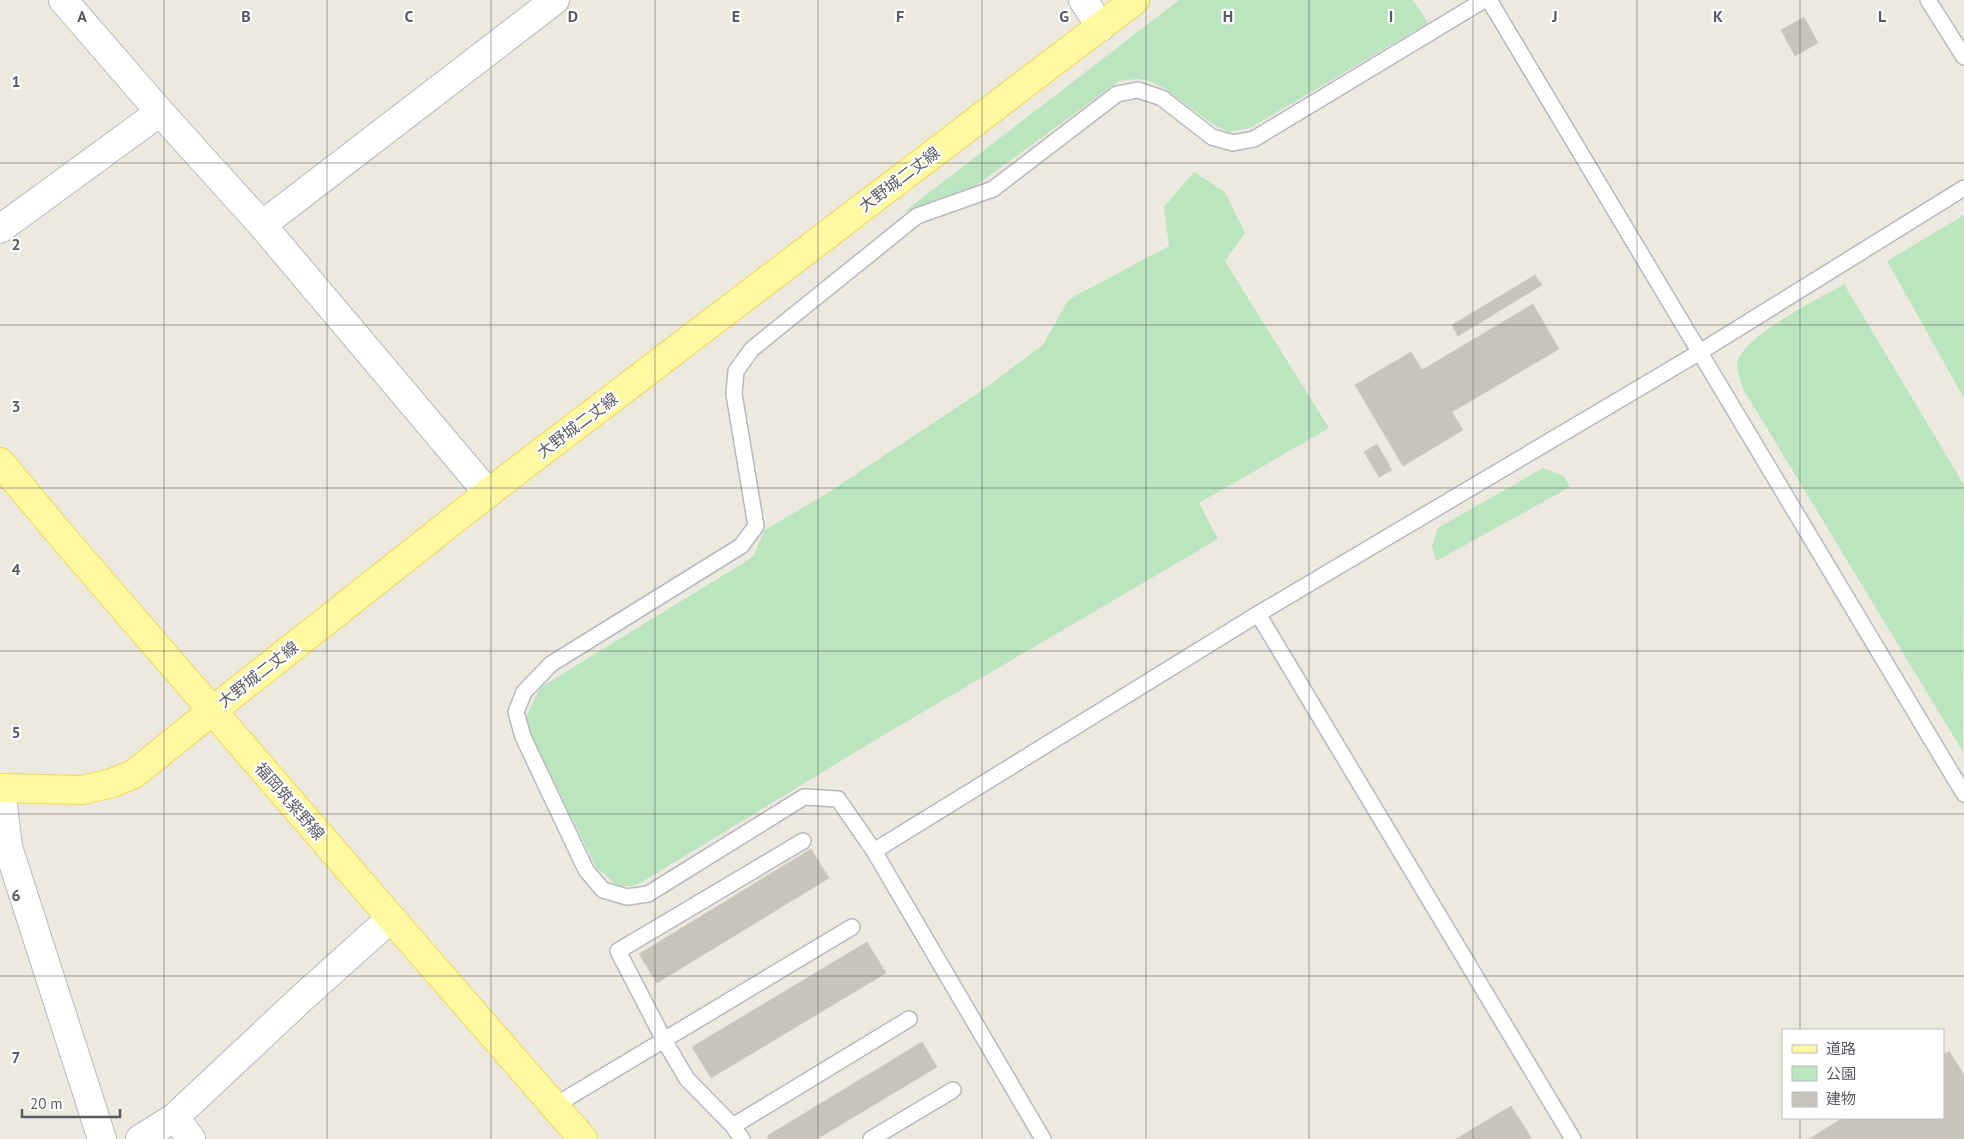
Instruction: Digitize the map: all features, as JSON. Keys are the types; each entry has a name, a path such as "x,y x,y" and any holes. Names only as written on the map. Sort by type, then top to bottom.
{"main road":[{"name":"大野城二丈線","path":"1,788 82,790 112,783 134,774 212,710 488,493 1135,0"},
{"name":"福岡筑紫野線","path":"0,462 390,918 583,1139"}],"street":[{"path":"63,0 160,112 262,225 488,493"},
{"path":"262,225 555,0"},
{"path":"1083,0 1101,27"},
{"path":"0,229 160,112"},
{"path":"1,788 8,847 102,1139"},
{"path":"140,1139 183,1128 302,998 390,918"}],"lane":[{"path":"1043,1139 874,851 838,799 804,797 648,894 627,898 603,890 586,870 523,737 516,712 524,692 551,664 741,546 756,526 734,394 736,371 752,349 917,216 993,189 1117,94 1138,90 1162,98 1212,137 1233,143 1254,139 1484,0"},
{"path":"1489,0 1964,794"},
{"path":"1928,0 1964,57"},
{"path":"874,851 1258,614 1700,352 1964,188"},
{"path":"1258,614 1573,1139"},
{"path":"742,1139 733,1126 687,1079 664,1040 618,951 804,840"},
{"path":"554,1106 852,927"},
{"path":"733,1126 909,1019"},
{"path":"871,1139 953,1090"}],"green space":[{"path":"1179,0 1413,0 1428,23 1250,128 1228,132 1211,123 1164,88 1150,81 1138,79 1119,81 974,187 904,212"},
{"path":"1194,172 1225,192 1245,233 1225,261 1329,428 1199,503 1218,539 872,742 642,882 633,886 618,886 596,867 525,723 530,708 541,687 753,557 765,530 826,494 974,396 1043,345 1068,300 1169,246 1164,207"},
{"path":"1964,215 1964,398 1887,261"},
{"path":"1844,284 1964,485 1963,752 1742,387 1737,364 1742,353 1752,342 1783,319"},
{"path":"1543,468 1564,476 1570,487 1436,561 1432,546 1438,528"}],"building":[{"path":"1804,17 1818,43 1795,56 1781,30"},
{"path":"1535,275 1542,285 1458,336 1452,325"},
{"path":"1533,304 1559,349 1452,412 1463,430 1403,466 1355,385 1411,352 1422,370"},
{"path":"1377,444 1392,470 1379,477 1364,452"},
{"path":"811,849 829,878 657,983 639,954"},
{"path":"867,942 886,973 711,1078 692,1047"},
{"path":"922,1042 937,1067 817,1139 768,1139 767,1136"},
{"path":"1949,1051 1964,1075 1964,1139 1809,1139 1841,1119 1944,1119 1944,1054"},
{"path":"1511,1106 1532,1139 1456,1139"}]}
